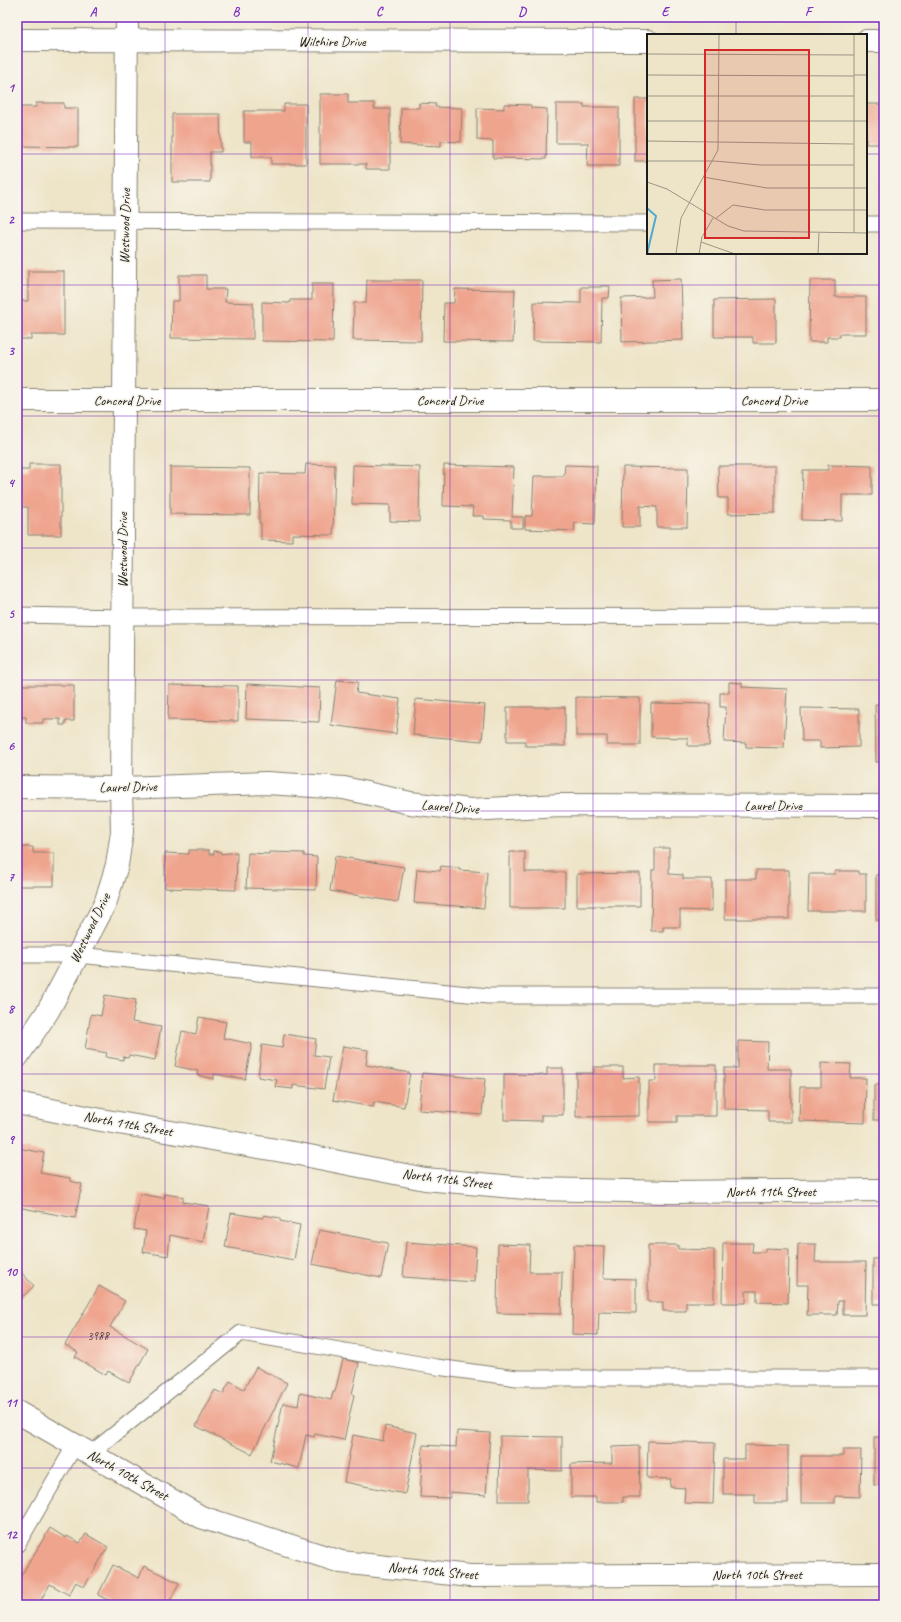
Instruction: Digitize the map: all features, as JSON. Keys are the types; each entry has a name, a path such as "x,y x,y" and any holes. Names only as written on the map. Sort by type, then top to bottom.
{"street":[{"name":"Westwood Drive","path":"17,1057 48,1011 105,904 117,865 122,832 123,400 127,17"},
{"name":"Wilshire Drive","path":"17,40 647,41"},
{"path":"867,41 884,42"},
{"name":"Concord Drive","path":"17,400 884,400"},
{"name":"Laurel Drive","path":"17,787 121,788 267,783 344,788 410,804 470,810 560,805 884,806"},
{"name":"North 11th Street","path":"17,1103 101,1120 294,1153 425,1179 536,1188 663,1192 884,1190"},
{"name":"North 10th Street","path":"17,1412 201,1517 341,1562 470,1576 884,1574"}],"lane":[{"path":"17,221 647,223"},
{"path":"867,224 884,224"},
{"path":"17,615 122,617 884,616"},
{"path":"17,955 78,955 488,996 884,996"},
{"path":"17,1545 82,1450 241,1333 437,1367 517,1378 884,1378"}],"building":[{"path":"320,94 348,94 348,103 374,103 374,109 390,109 390,169 366,169 366,164 320,164"},
{"path":"635,99 647,99 647,161 635,161"},
{"path":"36,103 64,103 64,108 78,108 78,147 22,146 22,179 17,179 17,107 36,107"},
{"path":"419,103 436,104 435,107 462,108 461,142 441,141 441,146 400,144 401,108 419,108"},
{"path":"284,104 306,104 306,164 271,164 271,157 252,157 252,142 244,142 244,111 284,111"},
{"path":"504,104 531,105 531,108 547,109 546,159 493,158 493,141 477,140 477,108 504,109"},
{"path":"556,104 584,104 584,107 619,107 619,166 587,166 588,143 556,143"},
{"path":"867,104 884,104 884,144 867,144"},
{"path":"172,114 220,114 221,152 210,152 210,182 172,182"},
{"path":"28,271 64,271 64,335 31,335 31,339 17,339 17,301 28,301"},
{"path":"179,275 206,275 206,289 226,289 225,302 253,303 253,339 171,338 172,301 179,301"},
{"path":"681,279 683,340 622,342 621,298 653,297 652,280"},
{"path":"367,280 422,280 421,341 353,340 354,303 366,303"},
{"path":"810,280 835,280 835,297 866,297 866,334 840,334 840,337 827,337 827,342 809,342"},
{"path":"312,284 334,284 333,342 262,341 262,302 290,303 290,300 312,300"},
{"path":"610,286 609,298 602,298 601,342 533,341 534,302 581,303 581,287"},
{"path":"455,289 515,290 513,342 443,341 444,303 454,303"},
{"path":"776,299 776,343 753,343 753,337 714,337 714,300"},
{"path":"29,464 61,464 61,535 28,535 28,507 17,507 17,470 29,470"},
{"path":"306,464 335,465 333,535 292,534 292,541 261,540 261,523 259,523 260,473 305,474"},
{"path":"353,465 420,467 419,522 390,521 390,505 352,504"},
{"path":"444,465 514,467 512,517 523,517 523,528 511,528 511,520 484,519 484,516 472,516 473,507 443,506"},
{"path":"565,465 597,466 595,524 575,523 574,531 525,529 525,516 532,516 534,476 564,476"},
{"path":"828,465 872,466 872,495 842,495 842,521 802,520 803,470 828,470"},
{"path":"718,466 775,466 775,513 728,514 728,498 719,498"},
{"path":"170,467 250,468 250,515 170,514"},
{"path":"623,467 688,468 687,527 657,527 657,507 640,506 640,527 622,527"},
{"path":"337,680 358,682 356,693 400,699 396,734 331,725"},
{"path":"729,682 742,683 742,687 787,689 784,748 746,747 746,743 724,742 726,707 720,707 720,693 729,693"},
{"path":"247,684 320,688 319,722 246,719"},
{"path":"17,685 74,685 74,721 65,721 65,725 60,725 60,719 43,719 43,723 26,723 26,717 17,717"},
{"path":"169,685 238,686 238,721 168,720"},
{"path":"576,697 640,698 640,745 607,745 607,736 576,736"},
{"path":"416,699 485,705 482,741 413,735"},
{"path":"651,703 710,704 709,746 688,746 688,738 651,737"},
{"path":"875,704 884,704 884,762 876,762"},
{"path":"507,707 565,707 565,746 525,746 525,741 507,741"},
{"path":"801,708 859,709 859,747 820,748 820,741 802,741"},
{"path":"17,847 33,847 33,853 54,853 54,886 17,886"},
{"path":"655,848 669,848 669,874 683,875 683,879 712,879 712,911 680,910 680,927 663,927 663,931 651,931 652,870 655,870"},
{"path":"189,850 209,850 209,854 214,854 214,851 221,852 221,854 237,852 236,890 165,888 165,853 189,854"},
{"path":"269,852 304,853 304,856 317,857 316,890 246,888 248,853 269,854"},
{"path":"510,852 525,852 525,872 565,872 565,908 510,908"},
{"path":"335,856 404,867 398,902 330,891"},
{"path":"441,866 460,868 459,870 487,872 484,908 414,903 417,869 440,871"},
{"path":"756,870 789,870 789,919 725,919 725,879 756,879"},
{"path":"835,871 858,871 858,874 866,874 866,911 808,911 809,874 835,874"},
{"path":"640,873 640,906 577,906 577,874"},
{"path":"876,875 884,875 884,920 876,920"},
{"path":"105,995 136,1000 132,1022 161,1027 155,1060 129,1055 128,1058 123,1057 123,1060 106,1057 107,1053 85,1049 91,1014 101,1016"},
{"path":"199,1017 226,1022 223,1038 252,1044 245,1079 214,1074 214,1079 197,1075 198,1071 175,1066 182,1031 196,1034"},
{"path":"284,1034 316,1039 314,1055 329,1057 324,1089 293,1085 293,1089 275,1087 277,1080 258,1077 262,1045 282,1048"},
{"path":"738,1041 768,1042 767,1069 791,1069 791,1122 768,1122 768,1110 724,1109 724,1068 738,1068"},
{"path":"343,1046 368,1050 366,1065 410,1073 404,1107 374,1102 373,1107 333,1100"},
{"path":"821,1063 851,1064 850,1078 866,1078 865,1123 799,1121 800,1087 821,1087"},
{"path":"656,1065 716,1065 716,1116 677,1116 677,1122 649,1122 649,1081 656,1081"},
{"path":"594,1067 623,1067 623,1078 639,1077 639,1116 576,1117 576,1073 594,1073"},
{"path":"547,1068 563,1068 563,1115 541,1115 541,1121 504,1120 504,1074 547,1075"},
{"path":"422,1073 485,1079 482,1115 419,1110"},
{"path":"874,1085 884,1085 884,1120 874,1120"},
{"path":"18,1148 44,1153 40,1173 70,1178 70,1181 82,1184 75,1218 17,1207"},
{"path":"140,1194 164,1198 165,1194 183,1197 183,1202 209,1206 203,1242 170,1235 168,1256 143,1252 146,1231 134,1229"},
{"path":"231,1213 263,1218 264,1215 280,1218 280,1221 300,1225 294,1260 225,1247"},
{"path":"319,1230 388,1243 381,1278 312,1264"},
{"path":"406,1242 476,1247 474,1282 403,1277"},
{"path":"723,1243 753,1243 752,1252 765,1252 765,1248 789,1249 788,1303 757,1302 757,1291 746,1291 746,1303 722,1303"},
{"path":"498,1244 530,1245 529,1272 562,1272 561,1314 497,1313"},
{"path":"798,1244 816,1244 815,1262 866,1262 865,1315 843,1315 843,1301 838,1301 837,1315 807,1315 808,1285 797,1285"},
{"path":"574,1245 604,1246 603,1278 636,1279 636,1313 599,1312 598,1335 572,1334"},
{"path":"648,1245 678,1245 678,1249 714,1250 714,1302 686,1302 686,1311 663,1311 663,1302 648,1302"},
{"path":"873,1259 884,1259 884,1304 873,1304"},
{"path":"17,1268 34,1286 17,1302"},
{"path":"99,1286 125,1301 110,1327 148,1349 129,1383 108,1371 106,1375 75,1357 78,1352 65,1345"},
{"path":"343,1359 359,1363 352,1394 354,1395 344,1440 315,1434 314,1437 306,1435 299,1468 270,1461 283,1403 298,1406 300,1393 331,1400 333,1392 335,1392"},
{"path":"256,1367 287,1383 252,1454 196,1426 215,1390 223,1394 230,1381 244,1389"},
{"path":"385,1426 417,1433 405,1494 344,1482 353,1435 383,1441"},
{"path":"457,1431 490,1433 486,1495 450,1492 450,1498 420,1497 423,1445 456,1447"},
{"path":"500,1436 562,1437 562,1471 528,1470 528,1501 499,1501"},
{"path":"874,1437 884,1437 884,1485 874,1485"},
{"path":"648,1441 715,1443 713,1504 684,1503 685,1488 670,1487 671,1479 647,1478"},
{"path":"745,1445 788,1446 788,1503 755,1503 755,1494 723,1494 723,1459 745,1459"},
{"path":"639,1446 640,1497 623,1497 623,1502 596,1502 596,1497 571,1497 571,1464 612,1463 612,1447"},
{"path":"843,1450 861,1450 860,1497 835,1496 835,1503 801,1503 801,1456 843,1456"},
{"path":"50,1528 66,1538 67,1536 80,1543 86,1534 108,1547 84,1587 76,1582 69,1595 50,1584 38,1605 17,1605 17,1582"},
{"path":"113,1565 139,1578 144,1566 179,1583 168,1605 118,1605 98,1595"}]}
